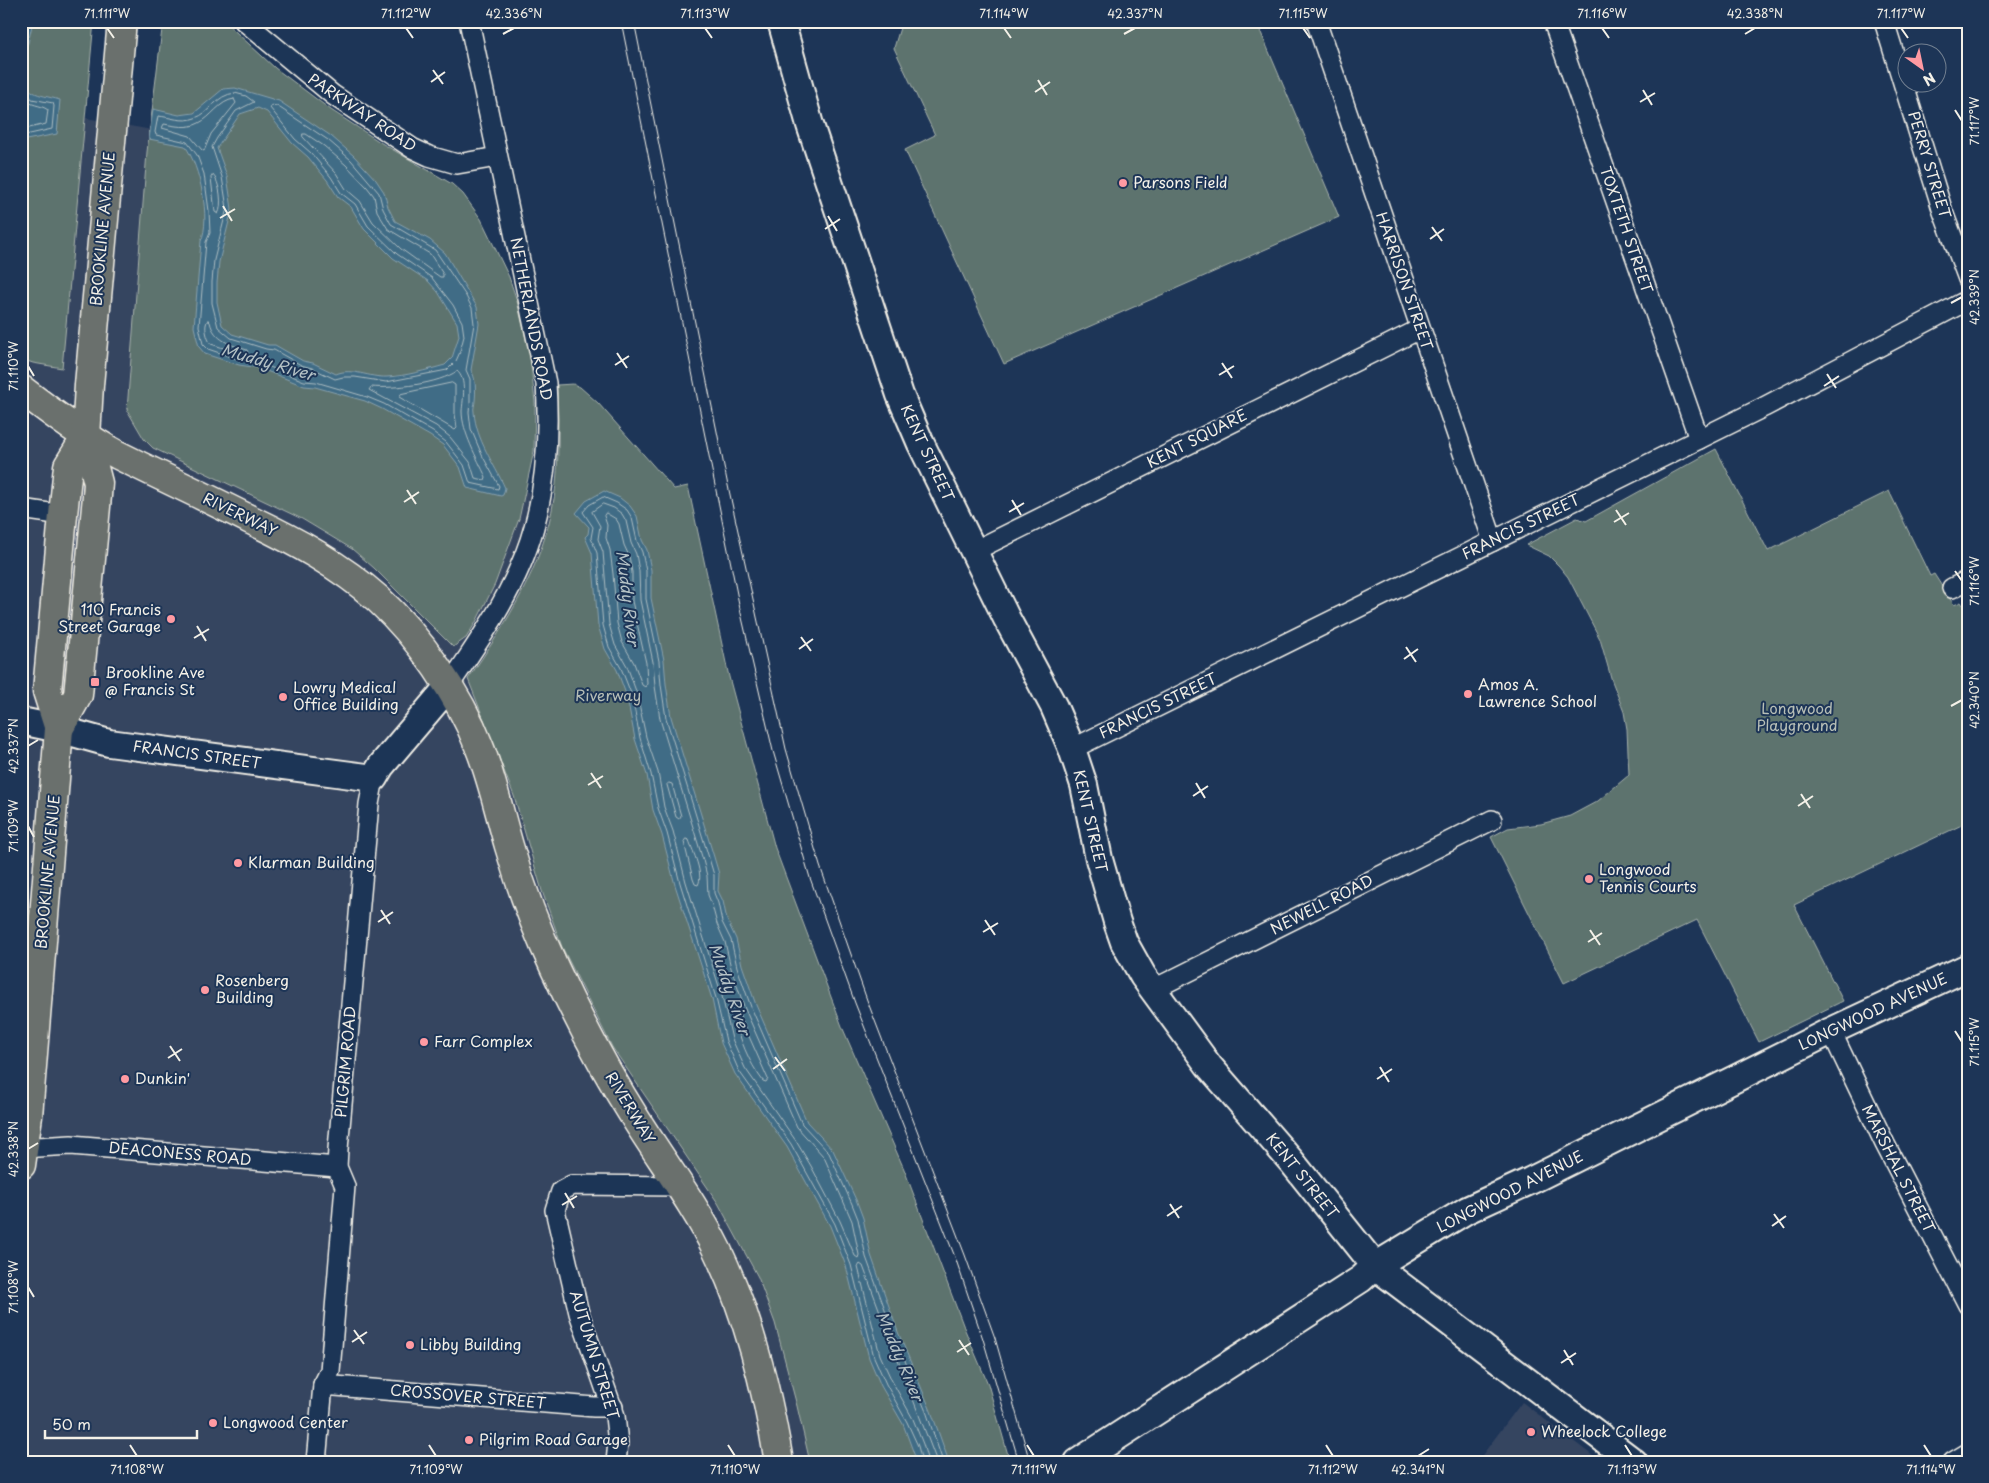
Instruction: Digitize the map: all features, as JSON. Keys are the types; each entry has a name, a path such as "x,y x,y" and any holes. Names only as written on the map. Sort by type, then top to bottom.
{"highway":[{"name":"BROOKLINE AVENUE","path":"59,729 78,696 98,483 86,437 122,21"},
{"name":"RIVERWAY","path":"21,389 86,437 290,540 344,572 369,591 389,611 422,650 464,713 480,749 518,878 554,968 606,1070 715,1246 739,1303 760,1371 780,1462"},
{"name":"BROOKLINE AVENUE","path":"22,1154 28,1110 59,729 47,691 68,466 86,437"}],"street":[{"name":"PARKWAY ROAD","path":"244,21 333,95 412,148 437,159 457,164 497,157"},
{"name":"NETHERLANDS ROAD","path":"448,687 485,632 513,581 534,526 546,469 548,408 546,384 469,21"},
{"name":"KENT STREET","path":"781,21 810,125 900,395 918,437 1054,707 1072,749 1084,785 1099,859 1117,922 1131,956 1152,990 1209,1066 1292,1162 1375,1266 1634,1462"},
{"name":"HARRISON STREET","path":"1316,21 1493,541"},
{"name":"TOXTETH STREET","path":"1553,21 1699,439"},
{"name":"PERRY STREET","path":"1884,21 1943,212 1968,279"},
{"name":"FRANCIS STREET","path":"1072,749 1764,407 1968,300"},
{"name":"KENT SQUARE","path":"974,551 1420,329"},
{"path":"21,509 63,515"},
{"name":"PILGRIM ROAD","path":"316,1462 323,1384 330,1371 345,1186 337,1167 369,804 374,778 381,766 448,687"},
{"name":"FRANCIS STREET","path":"21,721 109,743 374,778"},
{"name":"NEWELL ROAD","path":"1152,990 1492,820"},
{"name":"LONGWOOD AVENUE","path":"1082,1460 1361,1279 1375,1266 1467,1210 1530,1181 1832,1031 1968,966"},
{"name":"MARSHAL STREET","path":"1832,1031 1885,1144 1968,1305"},
{"name":"DEACONESS ROAD","path":"22,1154 71,1145 337,1167"},
{"name":"AUTUMN STREET","path":"616,1462 618,1443 613,1407 579,1313 555,1210 557,1201 562,1191 572,1185 679,1186"},
{"name":"CROSSOVER STREET","path":"323,1384 594,1407 613,1407"},
{"path":"1953,1462 1968,1453"}],"shaded area":[{"path":"21,114 35,123 86,118 152,130 490,482 577,505 940,1462 21,1462"},
{"name":"Wheelock College","path":"1522,1402 1601,1462 1477,1462"}],"green space":[{"path":"21,21 94,21 62,368 21,359"},
{"path":"163,21 224,21 275,68 331,110 383,144 452,184 463,194 481,219 509,277 517,301 530,356 535,403 534,451 519,519 495,584 466,638 453,647 374,568 352,549 302,519 153,448 144,439 127,410 147,152"},
{"name":"Parsons Field","path":"902,21 1256,21 1339,217 1004,364 905,150 935,135 894,48"},
{"name":"Riverway","path":"573,384 580,387 598,403 674,489 688,486 729,677 775,848 843,1029 904,1169 965,1330 988,1384 1010,1462 810,1462 775,1323 758,1277 718,1203 612,1047 562,947 542,891 514,796 468,679 509,616 532,571 541,548 549,524 556,485 558,442 557,385"},
{"name":"Longwood Playground","path":"1716,449 1768,551 1889,491 1930,576 1934,574 1954,605 1961,602 1968,613 1968,822 1794,905 1843,1001 1759,1042 1697,920 1564,983 1491,837 1508,828 1541,824 1570,816 1598,801 1629,775 1627,729 1624,712 1612,681 1600,639 1568,577 1549,556 1526,545 1577,518 1586,521"}],"water":[{"path":"21,21 33,21 28,43 21,58"},
{"path":"21,67 23,77 29,89 38,94 60,100 57,134 21,141"},
{"name":"Muddy River","path":"235,88 279,101 331,136 354,156 376,180 384,192 388,207 395,221 430,240 445,253 477,307 479,324 471,370 475,385 475,422 482,442 505,488 503,495 467,488 460,467 443,445 382,409 365,401 315,387 304,386 259,368 239,365 205,354 199,347 194,327 201,241 205,220 199,179 185,146 149,139 153,109 179,115 194,113 223,89","holes":["258,108 267,112 292,143 308,157 338,197 351,207 364,229 393,258 428,281 438,292 457,323 459,336 452,358 445,365 409,374 387,377 354,372 336,374 313,363 303,361 275,345 268,345 232,334 222,325 217,302 217,283 219,262 232,209 227,176 217,148 240,114"]},
{"name":"Muddy River","path":"604,491 620,498 630,506 637,516 651,570 651,598 664,660 671,717 719,874 718,891 723,901 727,920 736,939 742,965 756,1005 807,1122 833,1150 857,1202 863,1218 871,1255 898,1332 931,1411 949,1462 917,1462 903,1424 881,1386 869,1358 846,1266 830,1226 787,1147 735,1074 721,1043 712,999 653,810 647,775 635,739 627,697 617,670 605,649 598,625 592,553 585,537 588,534 589,527 576,513 586,501"}],"tram line":[{"path":"621,21 740,609 773,751 810,878 855,1003 955,1257 983,1339 1019,1462"},
{"path":"634,21 727,481 786,749 820,866 867,1000 995,1338 1030,1462"}],"place":[{"name":"Parsons Field","path":"1123,183"},
{"name":"110 Francis Street Garage","path":"171,619"},
{"name":"Brookline Ave @ Francis St","path":"95,682"},
{"name":"Amos A. Lawrence School","path":"1468,694"},
{"name":"Lowry Medical Office Building","path":"283,697"},
{"name":"Klarman Building","path":"238,863"},
{"name":"Longwood Tennis Courts","path":"1589,879"},
{"name":"Rosenberg Building","path":"205,990"},
{"name":"Farr Complex","path":"424,1042"},
{"name":"Dunkin'","path":"125,1079"},
{"name":"Libby Building","path":"410,1345"},
{"name":"Longwood Center","path":"213,1423"},
{"name":"Wheelock College","path":"1531,1432"},
{"name":"Pilgrim Road Garage","path":"469,1440"}]}
